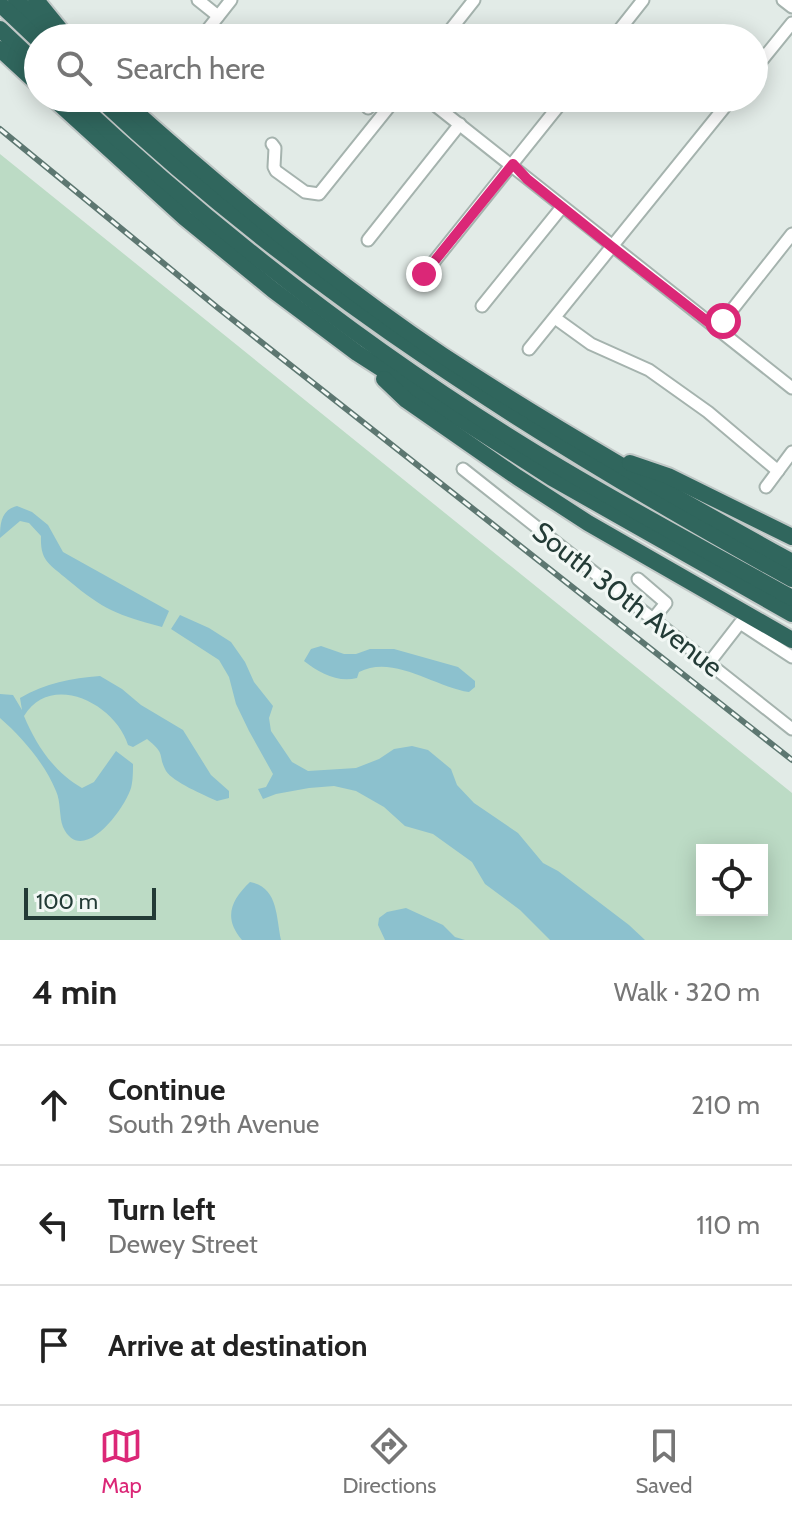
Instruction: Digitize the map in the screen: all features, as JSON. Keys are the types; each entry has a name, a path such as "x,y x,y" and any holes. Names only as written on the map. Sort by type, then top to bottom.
{"highway":[{"path":"16,0 41,24"},
{"path":"36,0 56,24"},
{"path":"0,4 24,27"},
{"path":"0,29 24,52"},
{"path":"0,49 24,71"},
{"path":"68,112 185,218 357,353 552,478 792,614"},
{"path":"88,112 157,176 281,278 410,371 525,446 792,598"},
{"path":"115,112 205,193 357,312 498,408 792,579"},
{"path":"136,112 211,179 367,302 463,368 595,451 792,562"},
{"path":"357,353 406,400 517,477 588,523 792,640"},
{"path":"595,451 668,476 792,537"}],"street":[{"path":"198,0 218,16"},
{"path":"212,24 231,0"},
{"path":"455,24 474,0"},
{"path":"624,24 643,0"},
{"path":"783,0 792,7"},
{"path":"768,53 792,23"},
{"path":"272,144 276,171 305,192 319,194 382,112"},
{"path":"444,112 792,388"},
{"path":"424,274 554,112"},
{"path":"529,349 721,112"},
{"path":"368,240 460,124"},
{"path":"482,306 562,207"},
{"path":"717,329 792,234"},
{"path":"555,318 591,344 649,370 708,412 778,471"},
{"path":"766,487 792,452"},
{"name":"South 30th Avenue","path":"463,469 792,729"},
{"path":"638,579 666,603 653,619"},
{"path":"709,663 740,623 792,657"}],"green space":[{"path":"0,154 792,793 792,940 0,940"}],"water":[{"path":"17,506 32,512 48,525 63,552 169,611 162,627 112,610 81,590 47,562 42,552 41,536 29,523 20,521 0,538 5,514"},
{"path":"180,615 231,642 254,682 273,706 269,718 271,731 292,762 308,771 356,768 394,749 412,746 428,750 451,769 457,785 474,803 518,833 543,863 558,871 645,940 550,940 520,910 485,884 472,862 433,834 405,826 384,807 356,791 334,786 309,788 263,799 258,789 266,787 273,774 236,704 229,677 219,660 171,629"},
{"path":"321,646 344,654 394,649 458,667 475,681 475,687 469,692 386,667 372,667 359,672 357,678 336,678 304,661 311,649"},
{"path":"100,676 183,730 211,775 229,791 229,798 217,801 175,779 166,771 153,744 147,739 133,747 128,745 121,730 97,706 82,698 50,696 36,703 24,716 40,747 72,782 82,788 94,782 116,751 133,764 131,788 112,820 91,838 81,841 71,838 63,827 58,795 46,771 0,718 0,694 13,695 22,710 20,698 39,689 69,680"},
{"path":"250,882 259,885 271,896 281,940 242,940 236,932 231,917 234,902"},
{"path":"406,908 443,925 455,937 465,940 385,940 378,925 379,918 387,912"}],"railway":[{"path":"0,129 218,308 792,760"}],"route":[{"path":"424,274 513,164 527,179 717,329 723,321"}]}
